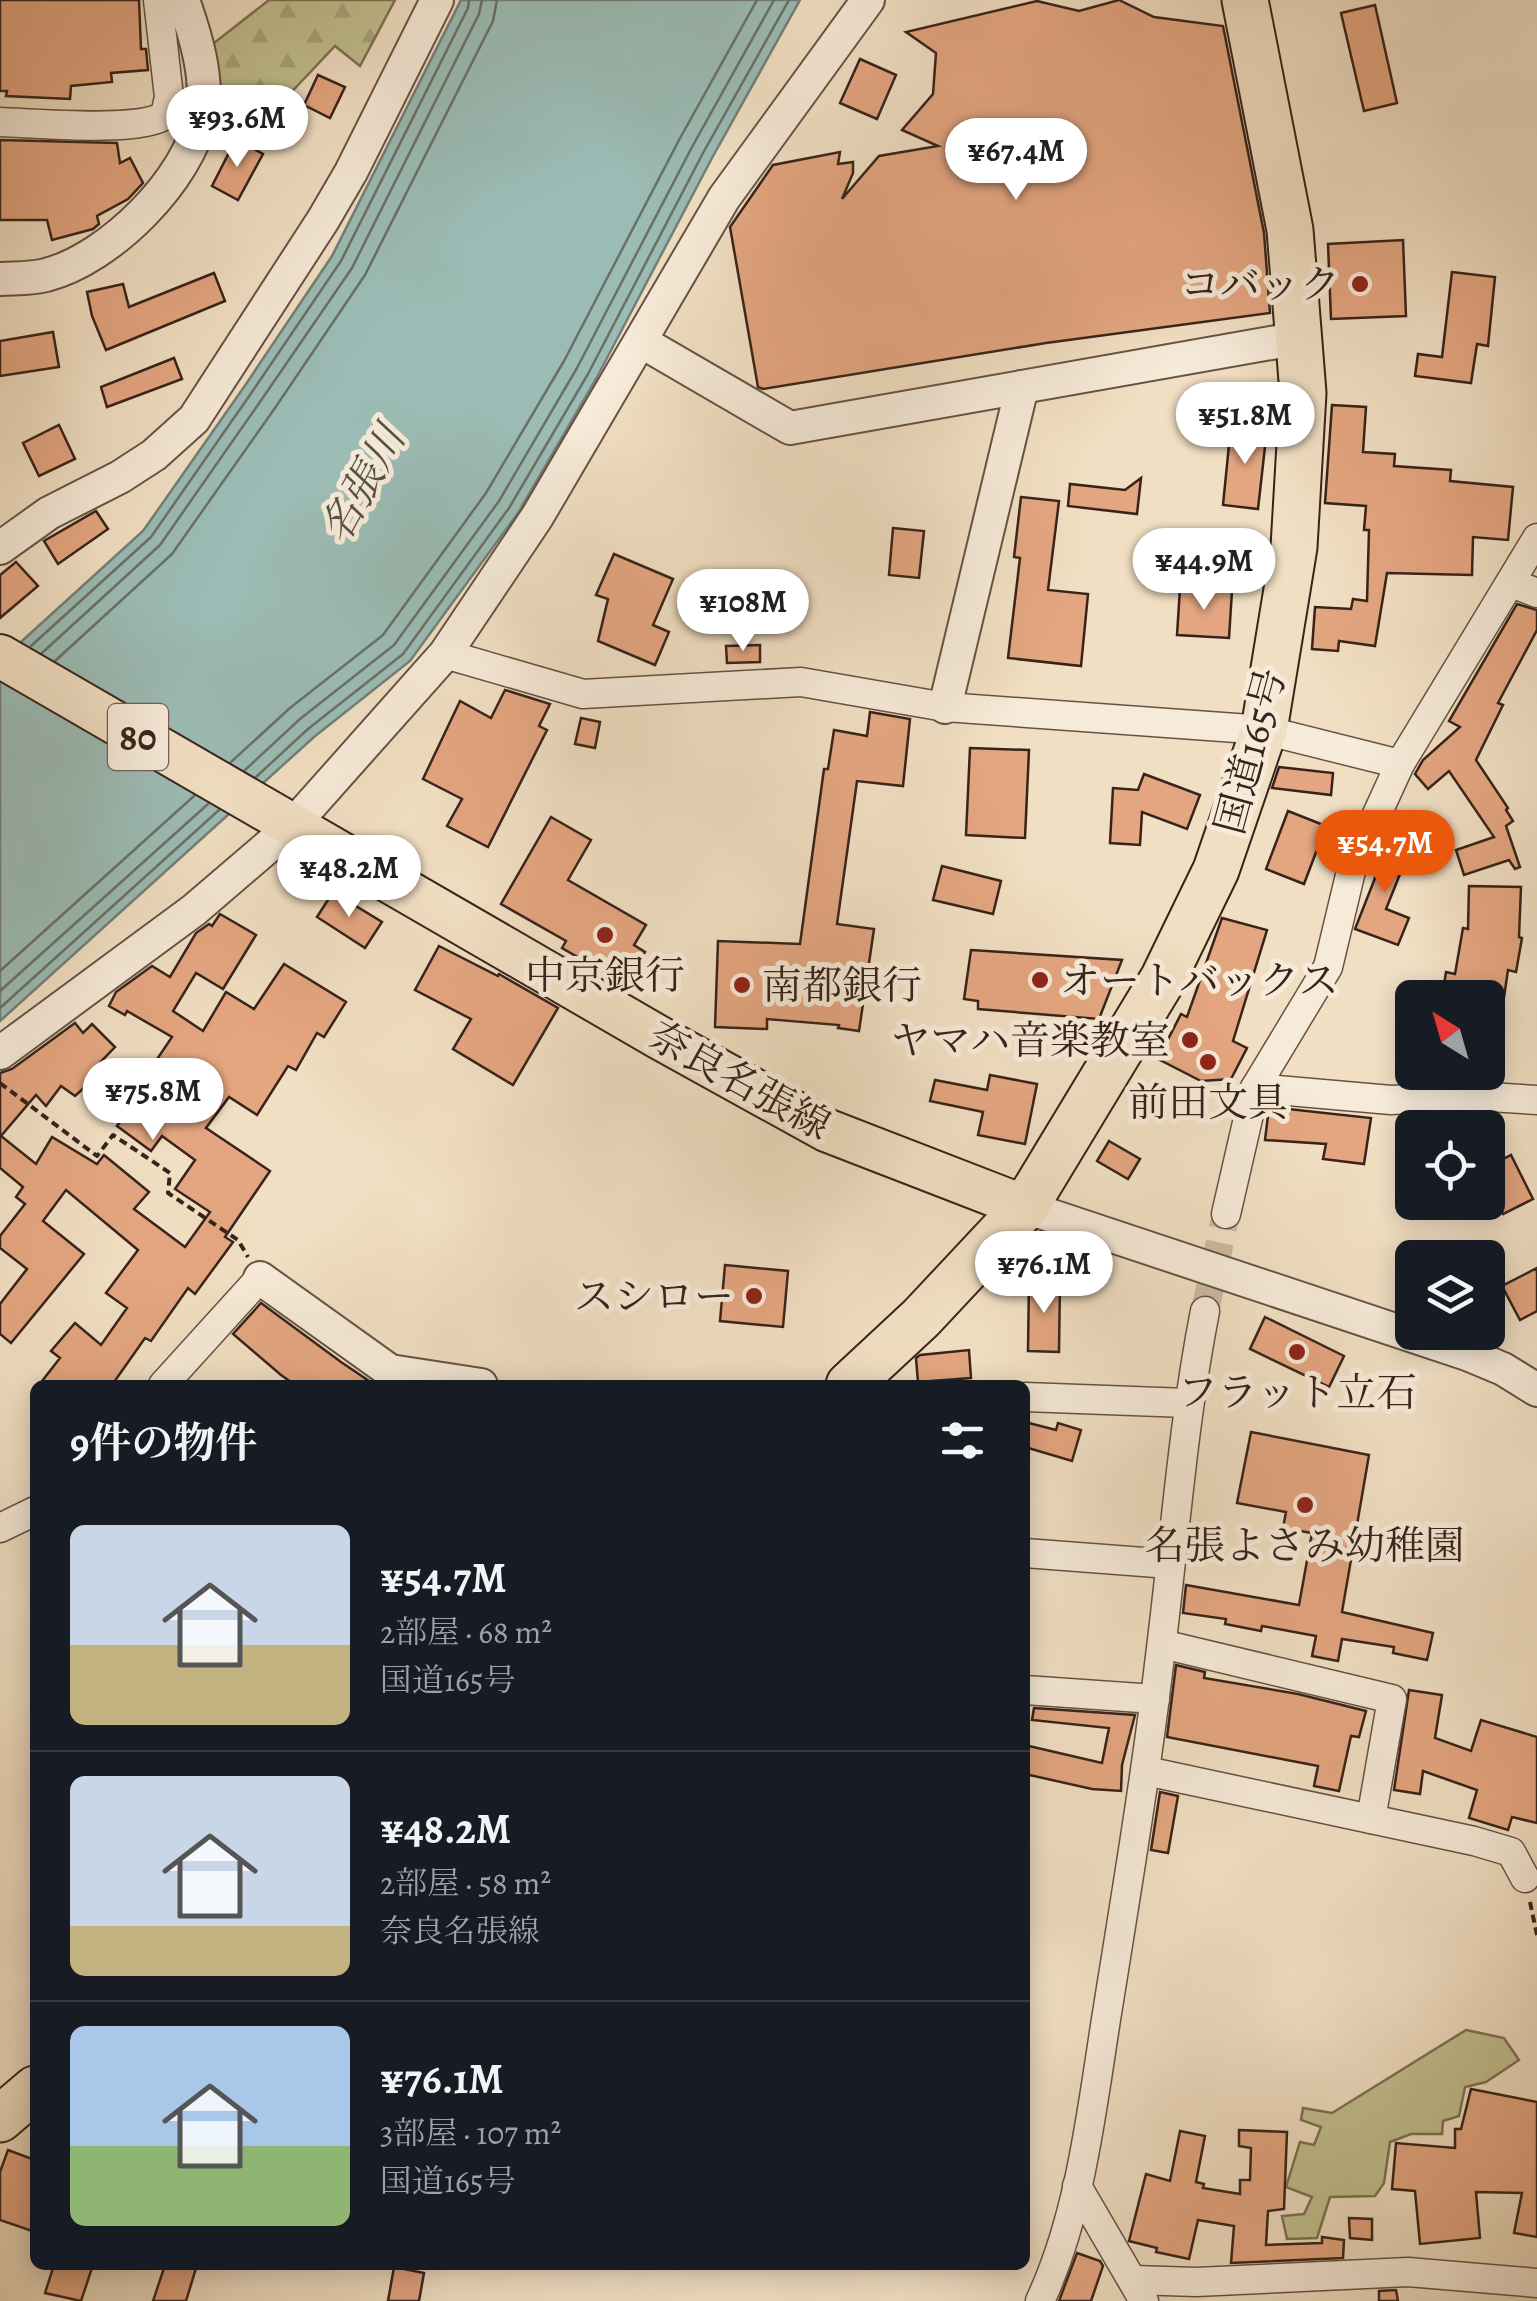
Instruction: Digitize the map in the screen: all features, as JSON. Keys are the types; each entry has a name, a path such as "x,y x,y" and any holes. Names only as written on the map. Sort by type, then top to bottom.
{"highway":[{"name":"国道165号","path":"854,1380 922,1318 1025,1207 1163,979 1216,870 1264,730 1294,546 1303,394 1290,230 1245,0"},
{"path":"0,2119 30,2093"}],"main road":[{"name":"奈良名張線","path":"0,656 826,1130 1025,1207"}],"street":[{"path":"0,122 157,121 166,114 169,97 158,0"},
{"path":"0,279 45,276 94,253 148,208 185,157 202,114 203,96 198,57 183,0"},
{"path":"0,548 48,513 154,455 194,419 351,172 437,0"},
{"path":"0,1053 194,910 445,654 537,517 724,198 868,0"},
{"path":"642,342 790,428 1299,338"},
{"path":"945,707 1022,387"},
{"path":"1226,1214 1255,1088 1328,967 1351,871 1400,764 1525,588 1537,538"},
{"path":"445,654 583,694 801,682 945,707 1264,730 1400,764"},
{"path":"1255,1088 1391,1100 1473,1096 1537,1100"},
{"path":"1025,1207 1467,1354 1537,1390"},
{"path":"168,1380 260,1278 390,1371 448,1380"},
{"path":"1040,2301 1054,2273 1077,2186 1146,1771 1187,1404 1205,1312"},
{"path":"1030,1397 1187,1404"},
{"path":"0,1528 30,1513"},
{"path":"1030,1553 1170,1564"},
{"path":"1162,1644 1392,1699 1371,1820"},
{"path":"1030,1690 1155,1698"},
{"path":"1146,1771 1511,1852 1525,1878"},
{"path":"1077,2186 1139,2291 1196,2282 1408,2272 1537,2284"}],"path":[{"path":"0,1083 96,1156 112,1135 170,1173 168,1193 238,1240 260,1278"},
{"path":"1525,1878 1537,1935"}],"green space":[{"path":"269,0 395,0 360,66 335,46 283,101 258,112 216,100 214,43"},
{"path":"1466,2030 1504,2038 1519,2060 1486,2082 1465,2087 1459,2116 1443,2121 1442,2134 1411,2134 1390,2142 1384,2183 1375,2196 1330,2197 1317,2238 1287,2239 1282,2216 1304,2214 1312,2197 1286,2187 1300,2142 1314,2145 1321,2127 1301,2120 1303,2108 1332,2113"}],"water":[{"name":"名張川","path":"461,0 800,0 596,379 518,513 410,661 314,737 0,1021 0,661 143,531 244,387 332,256"}],"building":[{"path":"0,0 139,0 141,49 146,49 148,70 111,73 112,82 71,86 70,99 6,96 7,91 0,91"},
{"path":"1119,0 1154,17 1223,26 1264,233 1270,313 758,387 730,227 773,165 840,152 838,164 853,162 853,173 842,199 879,156 938,146 902,130 933,94 936,53 906,32 1037,1 1079,11"},
{"path":"1375,5 1397,103 1364,111 1341,13"},
{"path":"860,59 896,75 877,119 840,103"},
{"path":"318,75 345,87 330,118 304,105"},
{"path":"236,139 263,154 238,200 212,186"},
{"path":"0,140 117,143 120,163 130,158 143,183 128,199 97,216 99,224 93,229 52,240 47,220 0,220"},
{"path":"1403,240 1406,316 1331,319 1328,244"},
{"path":"1452,272 1495,277 1488,346 1477,344 1471,383 1415,376 1418,354 1442,357"},
{"path":"214,273 225,301 106,350 87,292 123,284 129,307"},
{"path":"53,332 59,367 0,376 0,341"},
{"path":"174,358 182,379 107,407 101,387"},
{"path":"1332,405 1366,407 1363,452 1395,454 1394,466 1451,470 1450,481 1513,487 1508,540 1473,537 1472,575 1387,573 1375,646 1339,641 1338,651 1312,649 1315,607 1351,609 1353,599 1367,601 1369,530 1364,530 1366,506 1325,503"},
{"path":"59,425 75,459 39,476 23,443"},
{"path":"1231,425 1267,429 1258,509 1223,505"},
{"path":"1141,478 1137,514 1068,506 1070,484 1125,490"},
{"path":"1021,497 1059,501 1048,590 1088,594 1081,666 1008,658 1020,558 1014,557"},
{"path":"96,511 108,529 58,564 44,541"},
{"path":"893,528 924,531 919,578 889,575"},
{"path":"614,554 673,579 653,625 669,632 655,665 598,641 608,599 596,595"},
{"path":"16,562 38,586 0,618 0,575"},
{"path":"1180,588 1232,591 1229,638 1177,635"},
{"path":"1517,604 1537,610 1537,630 1498,703 1503,705 1476,760 1508,808 1513,821 1506,826 1520,867 1515,869 1509,860 1464,875 1456,850 1494,837 1449,771 1428,789 1415,774 1423,760 1460,727 1449,721"},
{"path":"760,645 760,662 727,663 726,646"},
{"path":"505,690 550,704 539,726 547,730 488,847 447,826 462,799 423,779 460,701 491,718"},
{"path":"870,712 910,719 903,786 857,781 837,924 874,929 859,1031 838,1028 839,1025 767,1019 767,1029 715,1027 718,941 800,944 824,769 828,769 834,730 867,736"},
{"path":"581,718 600,722 595,748 575,744"},
{"path":"970,748 1029,750 1025,838 966,835"},
{"path":"1279,767 1333,773 1331,795 1272,788"},
{"path":"1144,774 1200,795 1187,829 1142,812 1140,845 1110,843 1113,788 1138,790"},
{"path":"1288,811 1326,826 1304,884 1266,869"},
{"path":"551,817 591,840 568,880 646,925 634,945 645,952 626,985 562,948 566,941 501,904"},
{"path":"1386,837 1410,849 1386,909 1409,918 1398,945 1355,929 1377,873 1371,870"},
{"path":"942,866 1001,881 993,914 933,900"},
{"path":"1469,886 1521,887 1522,938 1516,972 1508,970 1505,990 1505,980 1445,980 1446,972 1455,974 1463,928 1468,929"},
{"path":"333,892 382,922 365,948 317,917"},
{"path":"220,914 256,935 223,989 196,973 173,1011 203,1031 226,992 254,1009 284,964 346,1002 324,1037 317,1033 296,1070 288,1066 257,1115 229,1097 206,1128 270,1171 225,1237 233,1242 195,1294 188,1288 151,1341 145,1338 116,1380 43,1380 60,1358 51,1351 75,1323 101,1345 127,1308 106,1293 138,1250 66,1190 43,1221 84,1254 11,1343 0,1334 0,1304 27,1269 0,1248 0,1236 25,1204 16,1197 23,1187 0,1168 0,1073 12,1069 75,1023 83,1033 92,1024 115,1047 89,1074 94,1079 75,1096 61,1086 46,1106 36,1095 1,1136 36,1164 52,1137 97,1164 104,1155 149,1192 134,1209 185,1247 210,1212 175,1189 195,1160 162,1136 151,1151 117,1126 148,1083 143,1080 172,1037 127,1011 125,1015 109,1006 116,992 152,966 170,977 196,933 209,924 212,926"},
{"path":"1222,918 1267,930 1233,1041 1247,1048 1231,1079 1201,1081 1158,1059 1181,1014 1187,1017"},
{"path":"439,946 558,1008 513,1085 453,1049 471,1019 415,990"},
{"name":"オートバックス","path":"971,950 1122,960 1099,1019 978,1009 978,1001 964,999"},
{"path":"990,1075 1037,1084 1025,1144 978,1135 983,1112 930,1101 935,1080 987,1090"},
{"path":"1269,1107 1371,1118 1364,1164 1323,1159 1326,1144 1265,1140"},
{"path":"1109,1141 1140,1159 1128,1179 1097,1161"},
{"path":"1511,1155 1533,1199 1505,1213 1505,1158"},
{"name":"スシロー","path":"725,1265 788,1271 783,1327 720,1321"},
{"path":"1537,1268 1537,1311 1520,1320 1505,1284"},
{"path":"1029,1281 1060,1282 1059,1352 1028,1351"},
{"path":"261,1303 368,1380 288,1380 233,1334"},
{"name":"フラット立石","path":"1265,1317 1344,1356 1329,1387 1250,1349"},
{"path":"969,1350 971,1378 918,1380 916,1358"},
{"path":"1030,1423 1056,1430 1058,1423 1081,1430 1072,1461 1030,1448"},
{"path":"1251,1432 1369,1455 1342,1612 1433,1633 1427,1660 1393,1653 1394,1647 1342,1639 1338,1661 1312,1656 1316,1636 1262,1626 1261,1631 1225,1624 1226,1619 1183,1613 1186,1585 1299,1605 1312,1533 1283,1528 1286,1512 1237,1503"},
{"path":"1176,1665 1205,1672 1204,1678 1298,1694 1366,1711 1359,1737 1351,1736 1339,1791 1314,1786 1318,1766 1167,1737"},
{"path":"1409,1690 1442,1695 1435,1738 1471,1751 1481,1720 1537,1737 1537,1823 1512,1817 1508,1830 1469,1818 1477,1790 1423,1771 1420,1794 1394,1790"},
{"path":"1034,1708 1135,1715 1122,1765 1121,1791 1092,1789 1030,1775 1030,1746 1102,1763 1109,1728 1032,1720"},
{"path":"1160,1792 1178,1796 1168,1853 1151,1850"},
{"path":"1471,2089 1537,2102 1537,2237 1514,2233 1522,2193 1476,2192 1480,2238 1420,2244 1415,2191 1392,2189 1396,2143 1455,2148 1455,2129 1461,2129"},
{"path":"1239,2130 1287,2132 1284,2209 1268,2211 1266,2245 1322,2243 1322,2237 1344,2240 1343,2258 1231,2263 1234,2226 1198,2220 1189,2259 1129,2241 1146,2174 1170,2181 1180,2131 1205,2136 1196,2182 1204,2184 1203,2188 1240,2194 1240,2180 1250,2180 1251,2148 1239,2146"},
{"path":"8,2150 30,2158 30,2230 0,2220 0,2172"},
{"path":"1349,2218 1372,2219 1372,2240 1350,2238"},
{"path":"1077,2253 1100,2261 1103,2266 1091,2301 1059,2301"},
{"path":"52,2270 91,2270 81,2301 45,2293"},
{"path":"163,2270 195,2270 186,2301 153,2301"},
{"path":"393,2270 424,2273 419,2301 388,2301"},
{"path":"1396,2290 1398,2301 1379,2301 1379,2291"}],"tunnel":[{"path":"1205,1311 1226,1214"}],"place":[{"name":"コバック","path":"1360,284"},
{"name":"中京銀行","path":"605,935"},
{"name":"オートバックス","path":"1040,980"},
{"name":"南都銀行","path":"742,985"},
{"name":"ヤマハ音楽教室","path":"1190,1040"},
{"name":"前田文具","path":"1208,1062"},
{"name":"スシロー","path":"754,1296"},
{"name":"フラット立石","path":"1297,1352"},
{"name":"名張よさみ幼稚園","path":"1305,1505"}]}
